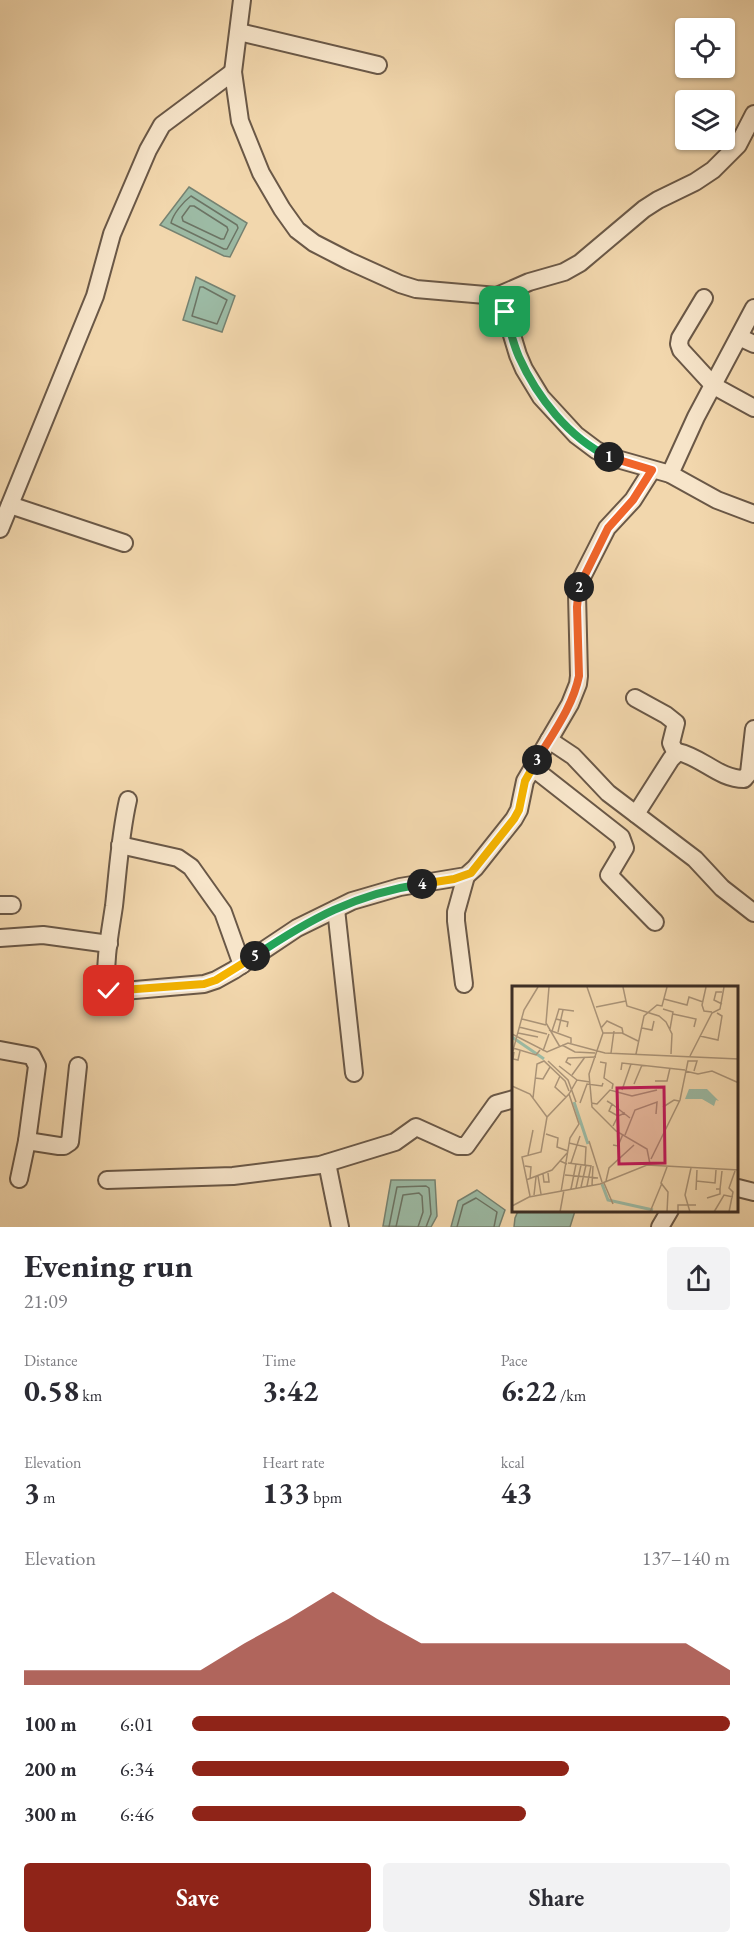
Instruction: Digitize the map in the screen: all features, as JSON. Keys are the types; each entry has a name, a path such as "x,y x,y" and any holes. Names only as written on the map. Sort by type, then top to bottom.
{"street":[{"path":"242,0 233,72 240,121 253,155 270,189 297,230 315,243 349,261 416,289 497,296 529,282 564,272 580,263 644,209 713,170 738,145 753,120"},
{"path":"238,32 378,65"},
{"path":"0,529 95,296 112,234 148,150 162,125 233,72"},
{"path":"497,296 502,302 524,369 541,397 576,435 610,457 670,474 717,500 754,514"},
{"path":"704,298 683,332 679,344 681,350 714,386 754,408"},
{"path":"670,474 696,417 714,386 746,341 754,308"},
{"path":"128,800 120,845 109,944 107,989 112,992 204,984 242,965 297,928 352,901 400,887 466,876 514,819 519,810 525,781 570,704 579,676 577,607 579,583 608,528 633,500 652,470"},
{"path":"10,505 124,543"},
{"path":"635,698 676,723 671,743 676,754"},
{"path":"636,814 676,754 688,755 727,776 740,780 751,779 754,729"},
{"path":"549,740 573,756 597,783 695,859 722,888 754,913"},
{"path":"533,768 621,837 625,848 609,875 655,922"},
{"path":"120,845 178,858 191,867 223,912 242,965"},
{"path":"464,984 456,912 466,876"},
{"path":"336,909 354,1073"},
{"path":"0,938 43,935 109,944"},
{"path":"0,1050 27,1054 36,1061 37,1070 27,1141 19,1179"},
{"path":"27,1141 59,1146 70,1142 78,1066"},
{"path":"107,1180 233,1176 327,1163 395,1142 416,1127 458,1146 466,1146 496,1104 512,1100"},
{"path":"327,1163 340,1227"},
{"path":"739,1188 754,1192"},
{"path":"660,1227 668,1212"}],"water":[{"path":"189,187 247,223 230,257 160,225"},
{"path":"196,277 235,296 222,332 183,320"},
{"path":"391,1180 435,1180 437,1216 431,1227 383,1226"},
{"path":"477,1190 505,1210 499,1227 451,1227 458,1201"},
{"path":"517,1212 575,1212 570,1227 514,1227"}],"route":[{"path":"109,991 204,984 234,970 297,928 352,901 400,887 466,876 471,873 514,819 519,810 525,781 570,704 578,684 577,594 579,583 608,528 633,500 652,470 610,457 596,450 563,422 541,397 524,369 505,312"}]}
